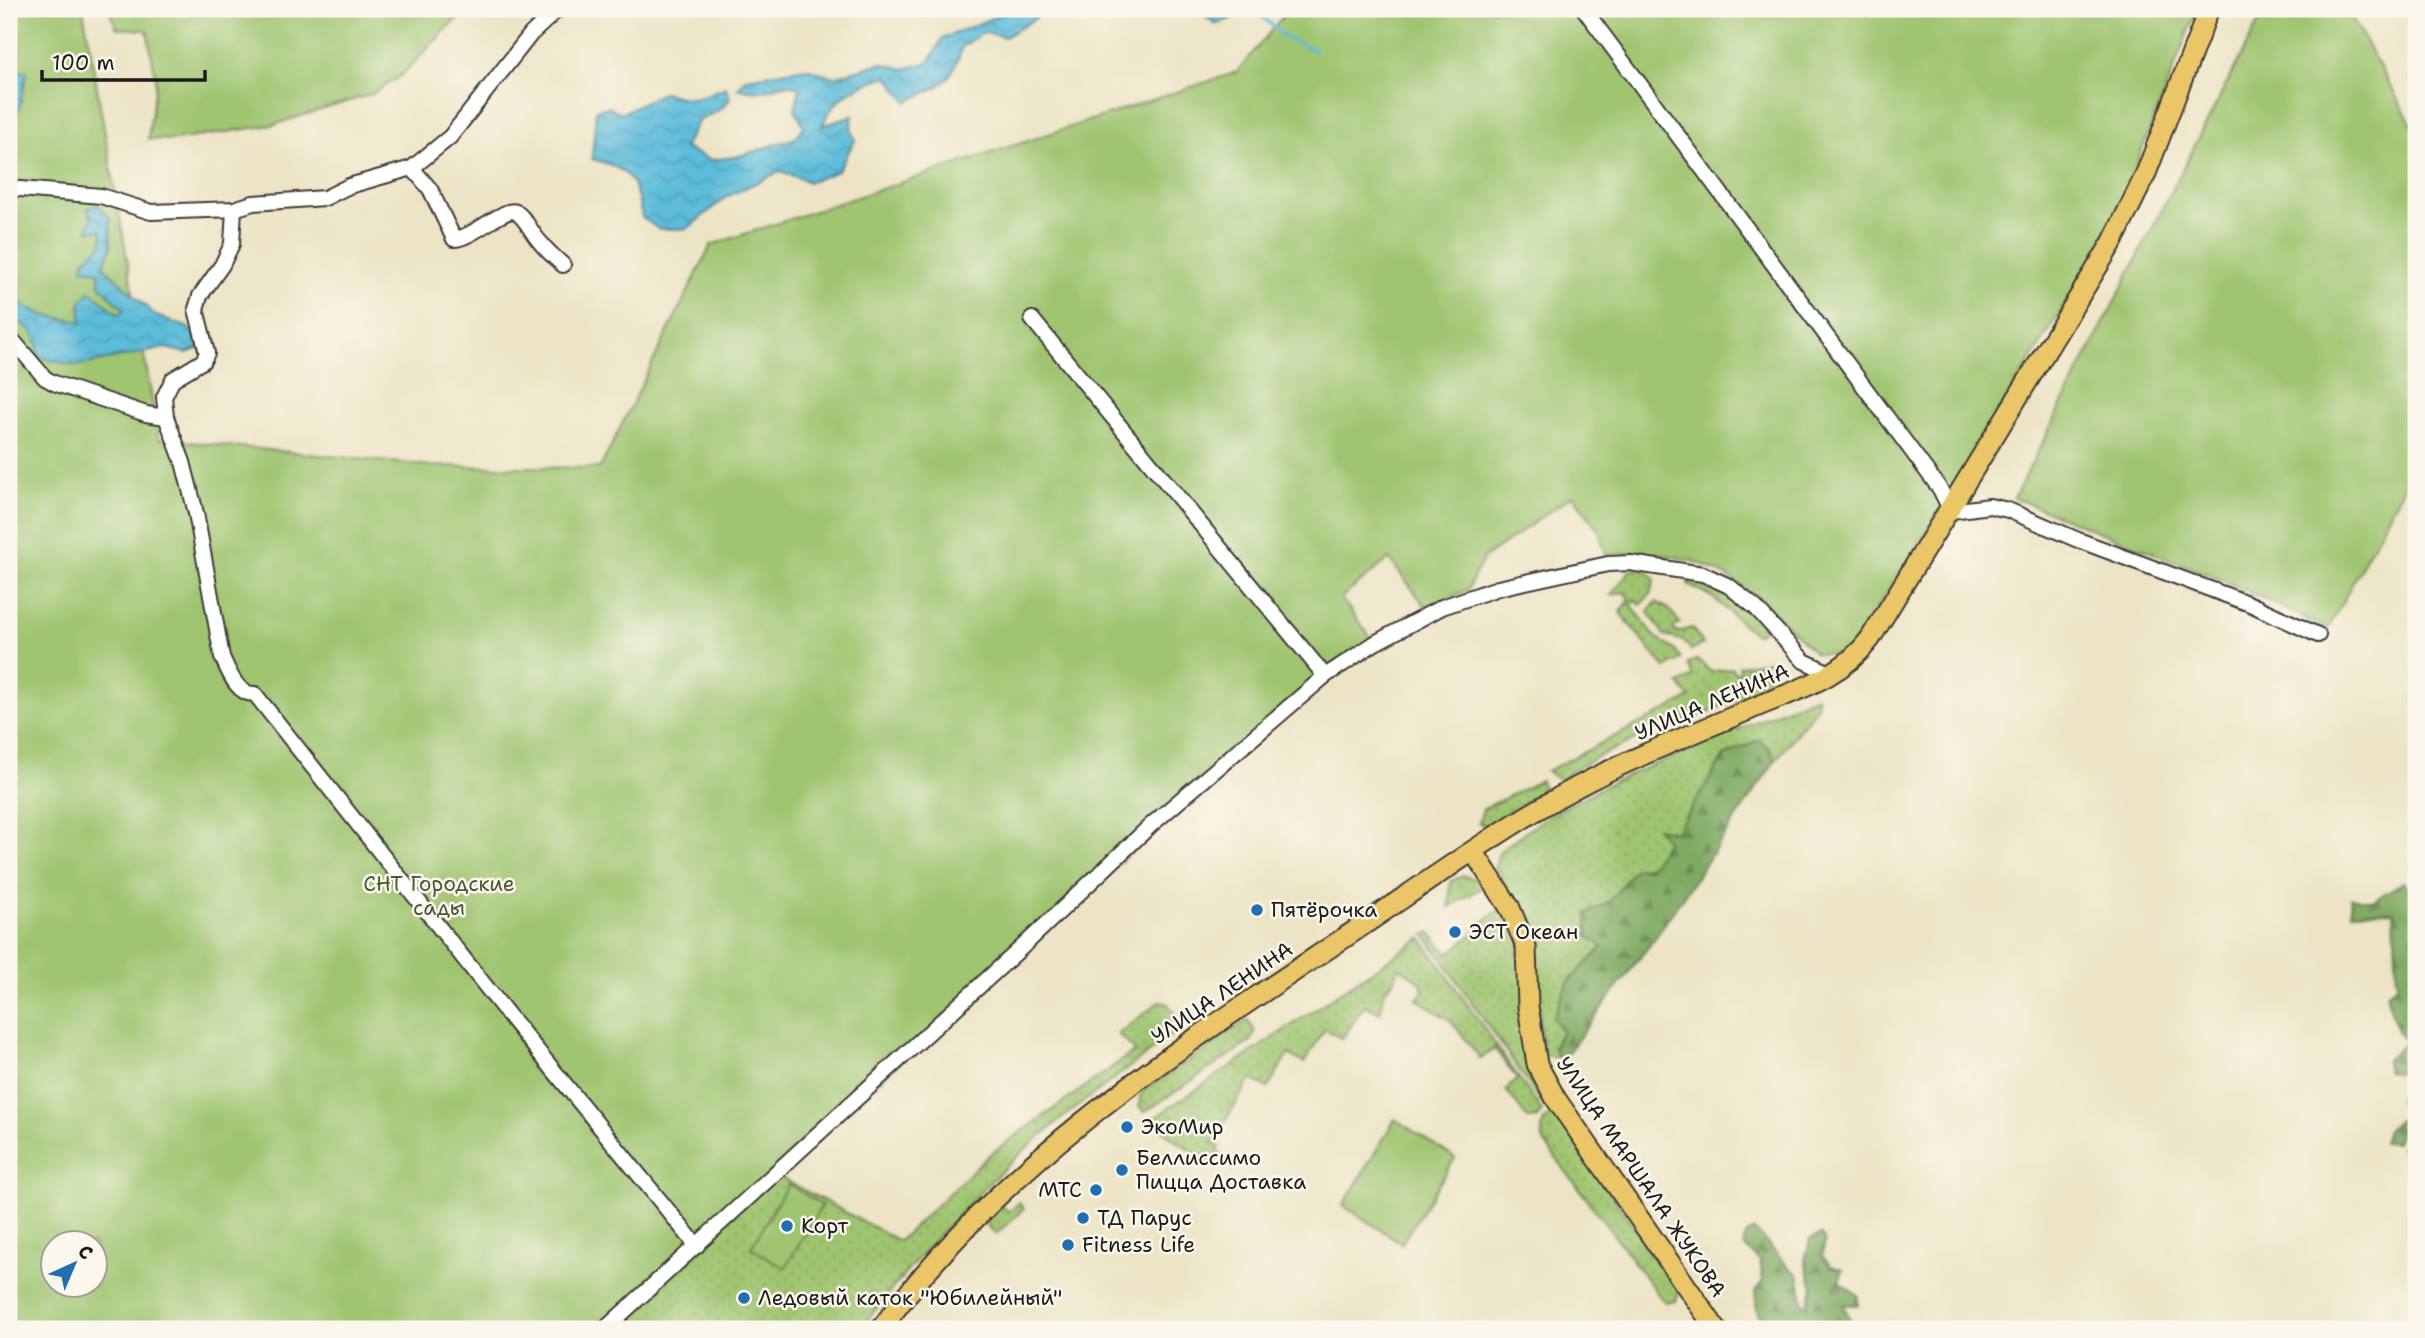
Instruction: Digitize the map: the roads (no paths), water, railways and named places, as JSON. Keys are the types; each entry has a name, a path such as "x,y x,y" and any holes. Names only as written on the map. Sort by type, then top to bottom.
{"main road":[{"name":"УЛИЦА ЛЕНИНА","path":"881,1329 931,1263 970,1220 1063,1135 1119,1091 1473,851 1581,785 1832,674 1853,659 1870,639 1951,511 2112,243 2145,176 2209,9"},
{"name":"УЛИЦА МАРШАЛА ЖУКОВА","path":"1473,851 1510,908 1526,947 1528,1006 1537,1064 1556,1099 1716,1329"}],"street":[{"path":"9,188 101,196 151,212 234,209 253,203 326,198 362,181 412,168 450,136 531,34 558,9"},
{"path":"1584,9 1940,489 1951,511 1990,506 2008,510 2067,536 2250,604 2318,635"},
{"path":"412,168 430,189 454,239 477,232 504,212 512,210 518,213 540,243 563,265"},
{"path":"234,209 232,244 216,275 200,296 196,309 207,352 202,361 173,379 164,397 166,417 183,462 196,513 222,657 230,675 241,691 255,694 489,991 697,1245"},
{"path":"1032,319 1325,676"},
{"path":"9,336 45,378 54,383 146,414 166,417"},
{"path":"605,1329 1010,959 1102,868 1325,676 1375,643 1442,607 1520,582 1608,564 1630,562 1703,574 1729,586 1756,608 1804,661 1832,674"}],"water":[{"path":"1013,9 1043,9 1039,16 1005,37 984,32 962,47 949,77 907,102 887,76 857,88 841,99 822,126 853,116 851,130 855,140 838,171 809,182 781,171 726,197 687,229 658,229 642,217 637,194 629,178 615,167 592,159 596,110 608,107 622,113 664,92 688,98 710,94 726,87 730,99 721,109 698,121 684,148 711,160 736,157 796,138 804,126 795,109 800,88 789,84 761,91 738,89 746,78 806,68 834,77 881,63 904,69 929,62 942,39"},
{"path":"1196,9 1256,9 1216,24"},
{"path":"10,34 19,51 16,70 27,72 20,105 9,131"},
{"path":"98,205 110,218 111,248 103,266 156,316 187,327 198,338 198,349 186,353 166,348 76,366 39,357 37,341 29,328 9,318 9,218 16,222 11,273 23,306 43,315 82,322 80,304 90,291 119,315 124,310 100,285 98,272 83,268 84,261 102,244 102,230 88,231 92,217 87,209"}],"waterway":[{"path":"1079,9 1106,16 1140,9"},
{"path":"1256,11 1285,37 1316,51"}],"place":[{"name":"Пятёрочка","path":"1257,910"},
{"name":"ЭСТ Океан","path":"1455,932"},
{"name":"ЭкоМир","path":"1127,1127"},
{"name":"Беллиссимо Пицца Доставка","path":"1122,1170"},
{"name":"МТС","path":"1096,1190"},
{"name":"ТД Парус","path":"1083,1218"},
{"name":"Корт","path":"787,1226"},
{"name":"Fitness Life","path":"1068,1245"},
{"name":"Ледовый каток \"Юбилейный\"","path":"744,1298"}],"park label":[{"name":"СНТ Городские сады","path":"439,896"}]}
